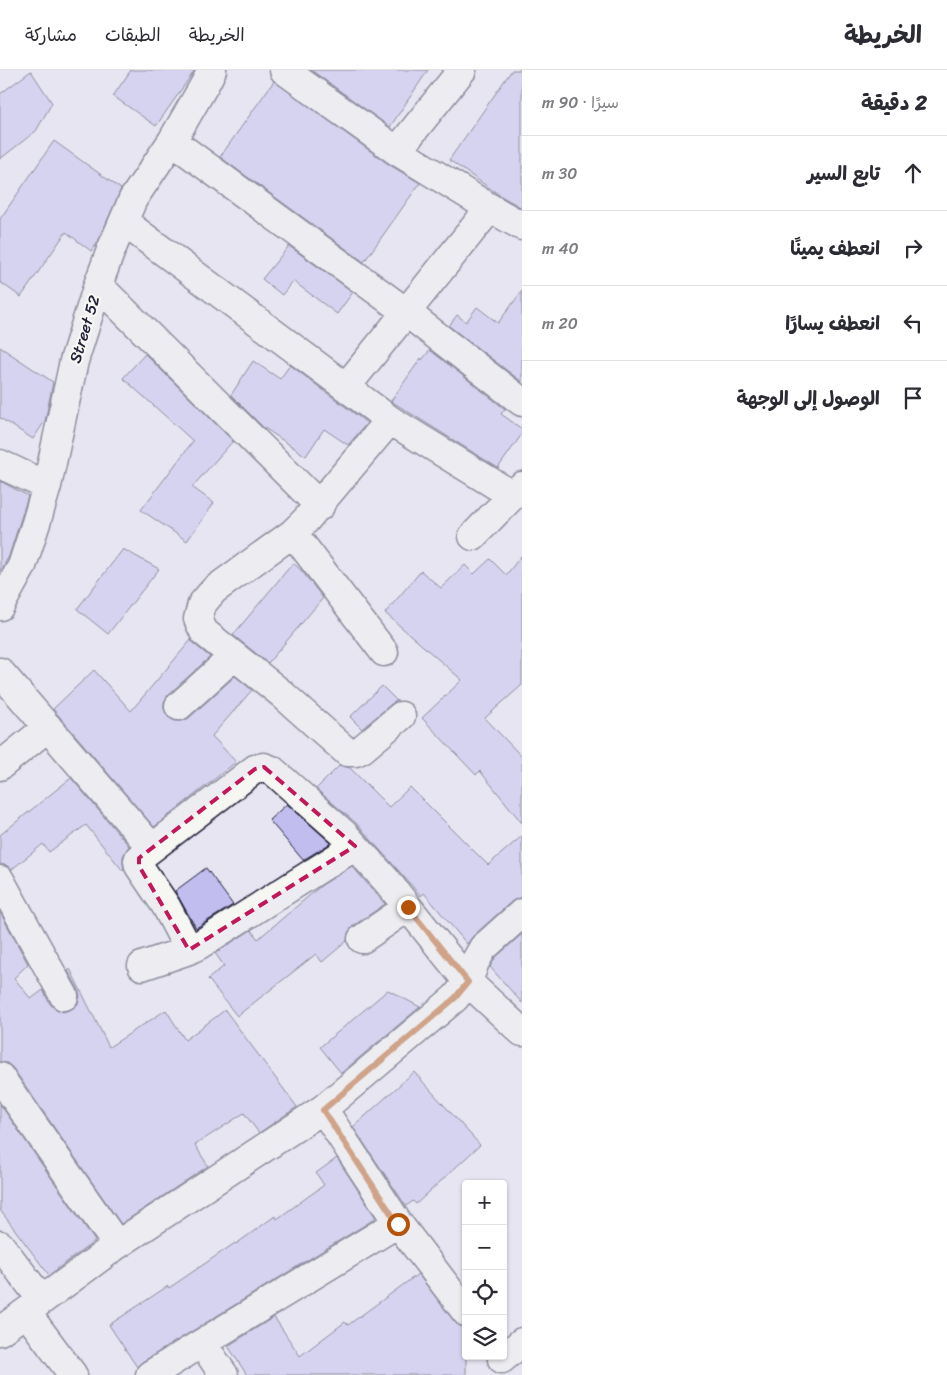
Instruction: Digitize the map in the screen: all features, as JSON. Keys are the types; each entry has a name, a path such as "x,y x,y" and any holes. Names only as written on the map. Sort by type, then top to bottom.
{"street":[{"name":"Street 52","path":"0,606 22,566 48,486 74,361 111,250 133,199 172,141 212,70"},
{"path":"284,70 397,151 522,226"},
{"path":"397,151 462,70"},
{"path":"172,141 406,312 522,402"},
{"path":"346,386 490,208"},
{"path":"124,222 390,420 517,491 473,536"},
{"path":"98,285 320,506"},
{"path":"390,420 320,506 292,532 214,590 202,604 198,619 204,632 282,694 348,752 356,752 362,749 401,716"},
{"path":"0,464 48,486"},
{"path":"292,532 384,652"},
{"path":"179,706 234,656"},
{"path":"0,672 152,848"},
{"path":"0,766 48,727"},
{"path":"189,950 166,906 139,866 138,861 152,848 255,769 264,767 272,770 344,834 408,907 468,982 522,1032"},
{"path":"142,966 199,945 355,846"},
{"path":"0,880 64,996"},
{"path":"362,939 408,907"},
{"path":"0,1331 117,1245 323,1110 455,998 468,982 475,962 483,948 522,913"},
{"path":"0,1077 117,1245"},
{"path":"323,1110 398,1224 462,1307"},
{"path":"150,1375 398,1224"},
{"path":"0,1245 73,1375"},
{"path":"502,1366 522,1342"},
{"path":"202,1343 224,1375"}],"highlighted area":[{"path":"264,767 355,846 189,950 139,866 139,858 255,769"}],"building":[{"path":"131,70 195,70 156,126 113,96"},
{"path":"311,70 428,70 390,127"},
{"path":"512,70 522,70 522,208 501,196 449,160"},
{"path":"31,71 52,103 36,131 0,159 0,94"},
{"path":"274,81 388,164 420,183 364,262 220,157"},
{"path":"54,141 121,189 98,242 91,251 66,232 21,297 0,282 0,219"},
{"path":"289,246 353,292 337,314 293,281 282,295 262,279"},
{"path":"522,291 522,382 449,326 457,315 466,322 477,307 498,323"},
{"path":"0,347 53,382 45,421 33,439 0,418"},
{"path":"430,350 505,409 501,414 522,429 522,434 498,468 391,401 421,358 422,360"},
{"path":"145,354 233,441 192,487 214,503 187,541 141,510 193,441 123,378"},
{"path":"253,361 280,379 290,365 367,423 348,445 324,429 306,456 263,427 231,395"},
{"path":"0,481 28,496 9,556 0,572"},
{"path":"123,549 159,569 108,634 77,609"},
{"path":"522,555 522,685 485,718 522,757 522,823 480,771 476,775 422,718 462,680 385,613 421,571 441,588 465,565 474,574 490,559 506,575"},
{"path":"293,563 301,570 323,598 268,663 233,635"},
{"path":"191,640 210,657 168,695 164,702 164,709 168,717 175,721 189,718 235,676 252,690 212,736 236,762 154,827 53,709 94,670 131,711"},
{"path":"382,686 397,701 362,729 350,717"},
{"path":"340,765 350,768 389,807 410,787 488,865 522,836 522,898 512,901 473,936 467,944 424,893 421,896 356,823 316,789"},
{"path":"71,778 129,846 123,856 124,870 86,825 49,852 43,844 11,870 8,866 0,864 0,835"},
{"path":"287,804 331,843 303,860 269,820"},
{"path":"352,866 385,904 353,926 348,933 347,941 322,962 316,954 237,1016 208,979 224,966 215,953 251,930 258,939 322,885"},
{"path":"206,868 233,905 196,928 175,891"},
{"path":"0,912 28,964 14,978 31,999 43,990 50,1004 56,1009 63,1012 72,1009 78,1004 80,996 78,988 68,971 70,969 109,1047 166,1010 185,1040 225,1010 297,1107 259,1133 244,1113 195,1145 208,1166 121,1224 13,1068 7,1063 0,1062"},
{"path":"522,934 522,1003 490,967 495,958"},
{"path":"388,990 420,1007 341,1073 320,1047"},
{"path":"414,1072 480,1145 416,1204 413,1201 406,1206 353,1127"},
{"path":"0,1104 95,1241 49,1275 0,1210"},
{"path":"337,1158 376,1218 142,1362 137,1367 109,1325 168,1286 169,1288 275,1216 277,1219 324,1185 316,1173"},
{"path":"418,1274 454,1321 462,1326 462,1360 466,1360 466,1375 247,1375 228,1346 274,1317 300,1356 345,1322 348,1325"}],"route":[{"path":"398,1224 323,1110 455,998 468,982 408,907"}]}
